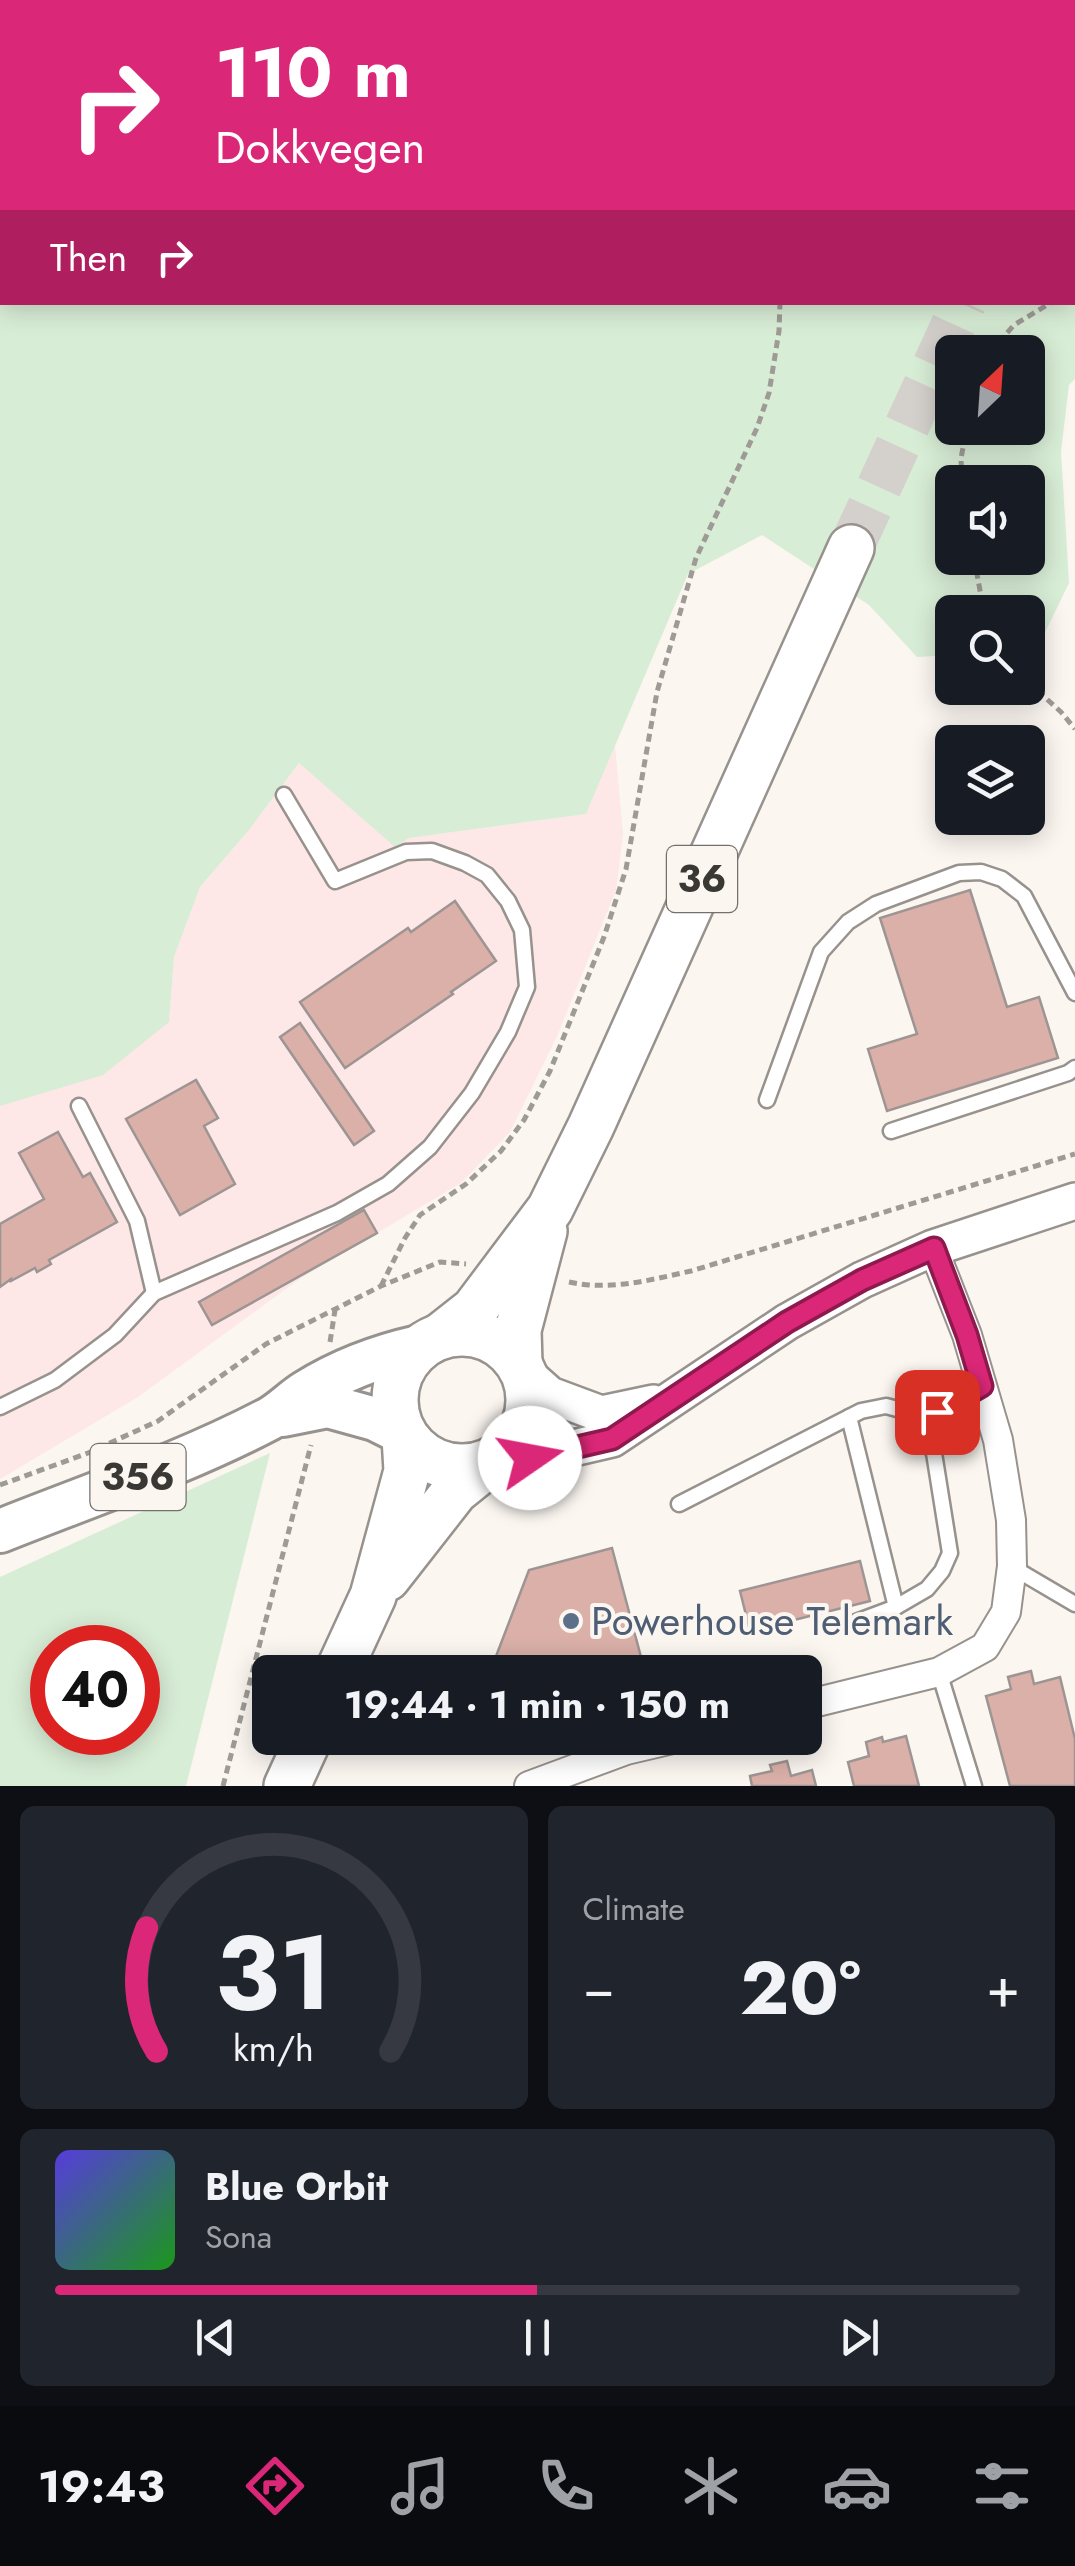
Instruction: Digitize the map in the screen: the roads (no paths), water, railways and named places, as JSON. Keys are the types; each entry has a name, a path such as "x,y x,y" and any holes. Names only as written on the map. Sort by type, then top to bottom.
{"highway":[{"name":"36","path":"374,1596 455,1491 520,1436 530,1405 521,1368 518,1330 550,1210 851,548"},
{"name":"36","path":"346,1655 374,1596 407,1472 404,1435 395,1411 396,1387 404,1365 474,1310 550,1210"},
{"path":"430,1342 470,1333 498,1343 521,1368"},
{"path":"404,1435 429,1460 460,1468 493,1460"},
{"path":"287,1786 301,1755"}],"main road":[{"name":"356","path":"0,1530 136,1478 272,1417 304,1393 349,1370 430,1342"},
{"name":"356","path":"272,1417 328,1406 375,1419 404,1435"}],"street":[{"path":"493,1460 530,1458 612,1439 787,1322 833,1296 934,1248 1075,1200"},
{"path":"822,1701 940,1672 985,1647 1006,1612 1012,1566 1009,1504 998,1440 967,1335 934,1248"},
{"path":"521,1368 550,1395 601,1414 668,1400"},
{"path":"528,1786 612,1755"}],"lane":[{"path":"0,1407 55,1380 85,1358 115,1335 154,1293 337,1213 388,1184 430,1148 472,1092 508,1032 526,988 522,930 508,901 487,875 432,851 406,852 335,881 284,795"},
{"path":"767,1100 821,952 848,922 876,904 959,873 981,872 1002,879 1024,896 1071,976 1075,993"},
{"path":"890,1131 1075,1068"},
{"path":"79,1106 137,1220 154,1293"},
{"path":"916,1421 982,1386"},
{"path":"679,1504 861,1411 886,1406 901,1410 916,1421 934,1453 950,1553 927,1589 856,1622"},
{"path":"849,1417 896,1606"},
{"path":"1012,1566 1075,1604"},
{"path":"940,1672 974,1786"}],"tunnel":[{"path":"851,548 963,305"}],"place":[{"name":"Powerhouse Telemark","path":"571,1621"}]}
